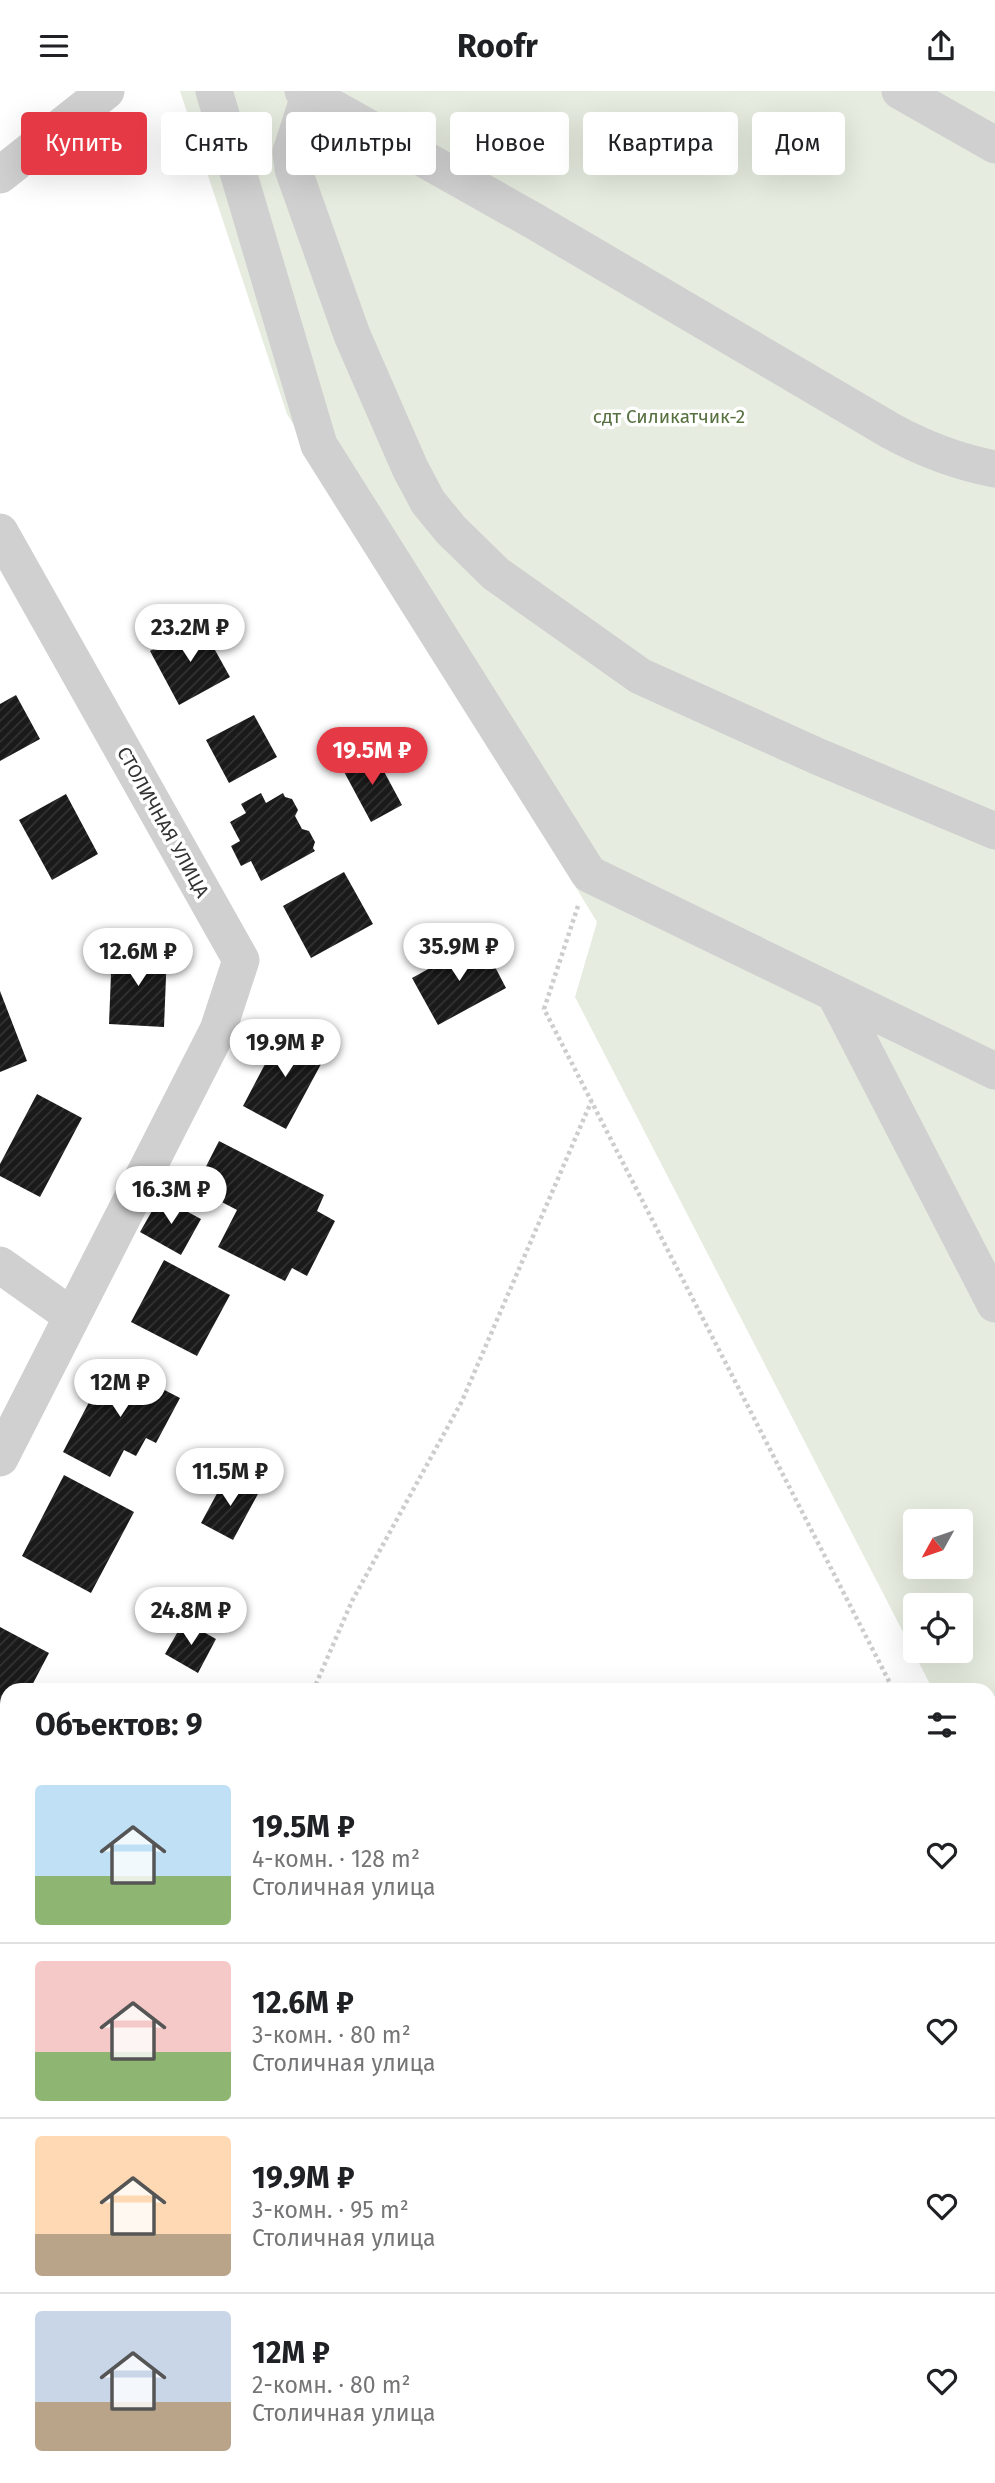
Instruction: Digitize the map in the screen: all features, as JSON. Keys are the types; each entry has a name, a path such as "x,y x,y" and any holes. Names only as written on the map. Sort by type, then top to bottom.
{"street":[{"path":"0,175 106,91"},
{"path":"214,91 319,445 589,874 995,1071"},
{"path":"900,91 995,145"},
{"path":"995,469 921,447 891,431 534,221 306,93 291,152 293,169 352,335 399,444 428,502 451,530 496,574 640,676 819,757 995,831"},
{"name":"СТОЛИЧНАЯ УЛИЦА","path":"0,532 241,960 218,1030 0,1458"},
{"path":"835,993 995,1304"},
{"path":"0,1265 59,1307 74,1313"}],"path":[{"path":"589,874 544,1009 890,1683"},
{"path":"316,1683 352,1601 462,1401 592,1101"}],"green space":[{"name":"сдт Силикатчик-2","path":"180,91 995,91 995,1683 929,1683 919,1663 973,1663 973,1593 903,1593 903,1632 575,997 597,922 287,414 208,175 272,175 272,112 187,112"}],"building":[{"path":"200,623 230,677 179,705 150,651"},
{"path":"16,695 40,739 0,761 0,704"},
{"path":"254,715 277,757 229,783 206,740"},
{"path":"373,751 402,805 371,822 342,768"},
{"path":"261,793 266,803 283,793 285,797 292,799 298,810 295,816 302,829 309,831 315,842 315,851 261,881 251,861 241,866 231,846 240,841 230,822 246,813 241,804"},
{"path":"66,794 98,854 52,880 19,820"},
{"path":"344,872 373,924 311,958 283,906"},
{"path":"481,940 506,988 438,1025 412,978"},
{"path":"112,949 167,952 164,1027 109,1024"},
{"path":"0,991 27,1061 0,1072"},
{"path":"283,1030 327,1053 286,1129 243,1106"},
{"path":"37,1094 82,1118 40,1197 0,1176 0,1164"},
{"path":"219,1141 324,1195 317,1211 335,1221 307,1276 292,1268 285,1281 218,1247 237,1210 195,1188"},
{"path":"160,1197 201,1219 181,1255 140,1232"},
{"path":"164,1260 230,1295 197,1356 131,1322"},
{"path":"110,1362 180,1398 156,1443 146,1438 136,1456 124,1450 110,1477 63,1452"},
{"path":"64,1475 134,1512 91,1593 22,1556"},
{"path":"227,1475 259,1492 233,1540 201,1523"},
{"path":"184,1621 216,1639 198,1673 165,1654"},
{"path":"0,1627 49,1653 33,1683 0,1683"}]}
